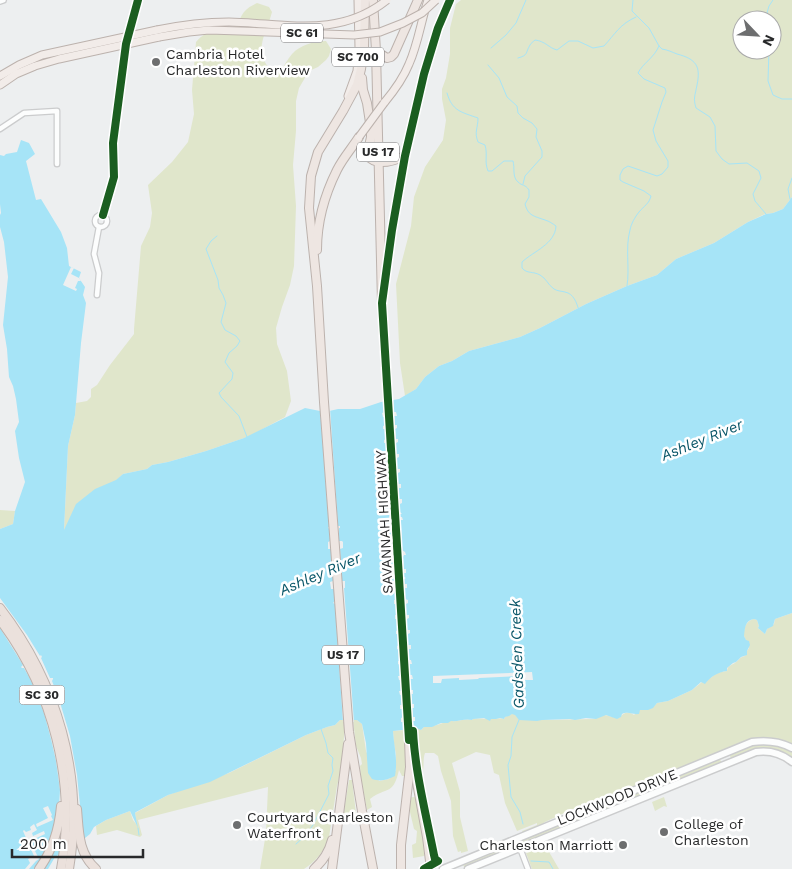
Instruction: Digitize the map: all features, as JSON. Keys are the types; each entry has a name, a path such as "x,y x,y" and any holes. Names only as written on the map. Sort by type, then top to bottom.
{"highway":[{"name":"US 17","path":"365,0 364,49 357,85 318,152 311,176 309,208 317,286 349,730 373,869"},
{"name":"SAVANNAH HIGHWAY","path":"373,0 382,303 410,767 401,845 401,869"},
{"path":"376,51 387,58 394,54 418,0"},
{"path":"361,69 371,129 367,155 372,160 390,162 405,156"},
{"path":"317,286 317,247 321,216 326,198 337,169 359,137"},
{"name":"SC 30","path":"0,608 23,640 45,683 57,712 76,793 80,843 86,857 96,869"},
{"name":"SC 30","path":"0,620 19,649 41,692 52,722 63,777 65,800 65,832 61,869"},
{"path":"332,869 349,730"},
{"path":"409,740 428,837 431,869"},
{"name":"SC 30","path":"68,869 72,847 73,815 69,760"},
{"path":"39,869 48,855 57,829 62,804 63,777"},
{"path":"314,869 330,849 338,819"}],"main road":[{"name":"SC 700","path":"343,111 357,71 360,48 358,0"},
{"name":"SC 61","path":"0,85 16,74 35,66 126,44 182,25 230,22 307,26 327,25 362,16 387,0"},
{"path":"359,137 397,88 410,63 428,0"},
{"name":"SC 61","path":"0,76 42,55 128,36 209,30 354,36 380,32 422,13 436,0"},
{"path":"382,303 405,156 424,74 438,28 450,0"},
{"name":"LOCKWOOD DRIVE","path":"443,869 458,866 516,838 752,742 761,740 792,748"},
{"name":"LOCKWOOD DRIVE","path":"468,869 756,752 776,752 792,762"},
{"path":"724,753 728,764"},
{"path":"659,780 663,790"},
{"path":"617,797 621,807"},
{"path":"571,816 575,826"},
{"path":"516,838 520,848"}],"street":[{"path":"103,215 114,176 112,143 126,44 138,0"},
{"path":"0,129 24,113 56,111 57,164"},
{"path":"99,227 96,225 96,218 103,215"},
{"path":"99,227 106,226 108,220 103,215"},
{"path":"97,295 99,272 94,254 99,227"},
{"path":"520,848 528,869"}],"green space":[{"path":"461,0 792,0 792,197 783,209 765,214 714,243 676,259 657,275 586,304 520,337 469,351 439,366 425,377 416,389 405,396 400,363 396,284 411,226 414,197 425,167 443,140 446,120 442,89 450,54 450,28 456,4"},
{"path":"257,3 269,7 272,12 262,42 262,49 266,64 272,72 280,72 292,54 307,44 326,41 331,49 326,60 318,67 309,71 299,88 296,101 293,165 296,206 294,266 276,328 277,344 287,371 291,401 285,417 250,436 206,451 152,465 147,469 123,474 64,531 68,446 76,403 87,401 91,397 91,389 97,385 134,334 141,246 150,227 152,213 148,185 172,162 188,142 194,114 192,90 196,42 205,34 232,28 245,11"},
{"path":"0,510 15,511 13,524 0,529"},
{"path":"792,613 792,746 766,739 577,811 573,809 523,833 522,831 537,825 537,823 517,831 505,803 499,775 494,773 490,755 476,752 452,763 460,792 460,817 468,851 458,852 453,836 451,801 438,756 434,753 425,753 423,771 421,773 418,767 413,730 418,728 421,730 424,727 467,719 504,719 512,714 515,714 517,717 549,720 594,719 604,715 619,718 628,713 634,715 640,710 650,709 657,703 668,701 692,690 717,673 727,671 729,666 745,656 749,648 744,636 744,630 749,621 757,620 758,628 765,634 767,629 774,624 775,619"},
{"path":"340,720 344,720 342,766 329,837 319,856 304,869 260,869 266,833 268,787 138,820 142,835 140,837 117,830 97,835 96,826 106,820 130,811 137,825 135,813 168,795 229,773 306,735 335,725"},
{"path":"353,720 357,720 362,724 366,751 379,781 389,779 396,770 393,731 404,730 406,776 402,776 399,770 392,787 370,799 372,807 367,810 361,778 360,766 362,764 356,746"},
{"path":"759,743 768,743 788,749 792,751 792,758 775,750 762,751 740,757 731,758 730,756"},
{"path":"719,759 721,763 668,786 663,784 664,781"},
{"path":"349,780 352,780 356,813 343,817"},
{"path":"656,785 657,789 626,802 626,797"},
{"path":"414,789 426,851 424,856 413,858 412,845 416,843 417,831 414,829 410,812 403,798 415,797"},
{"path":"664,797 667,807 664,806 655,811 652,802"},
{"path":"609,804 612,808 579,821 576,820 576,817"},
{"path":"564,821 568,825 522,844 522,840 551,829"},
{"path":"513,844 515,848 465,868 463,865"},
{"path":"545,845 559,869 532,869 526,853"}],"water":[{"name":"Ashley River","path":"21,140 29,143 35,154 26,161 36,200 41,199 61,232 67,248 69,266 81,272 79,278 85,287 83,295 86,303 75,415 68,446 64,530 76,504 95,489 116,480 123,474 147,469 152,465 206,451 244,438 305,408 325,412 338,409 360,409 381,402 399,399 416,389 425,377 439,366 469,351 520,337 586,304 657,275 676,259 714,243 748,222 783,209 792,197 792,613 775,619 773,626 767,629 765,634 758,628 757,620 749,621 746,625 744,636 750,645 747,655 733,663 727,668 727,671 720,672 705,684 701,682 692,690 668,701 657,703 653,708 640,710 639,714 624,713 617,719 606,715 596,719 537,721 519,720 512,714 504,719 491,719 490,721 484,718 467,719 424,727 421,730 416,728 409,731 393,731 396,759 395,776 381,780 372,779 368,773 366,743 362,724 357,720 340,720 335,725 306,735 210,782 168,795 136,812 138,828 130,811 106,820 94,827 85,838 55,857 48,869 0,869 0,529 13,524 15,511 25,482 15,431 19,422 16,399 9,377 3,325 8,277 4,242 0,227 0,155 4,156 17,152"}],"pier":[{"path":"71,267 74,268 71,274 81,281 78,281 75,288 77,289 76,291 63,285"},
{"path":"393,398 394,412 396,412 397,416 394,416 395,425 397,425 395,429 396,439 398,439 396,454 399,454 397,469 400,469 398,484 401,484 399,499 402,499 400,512 402,514 400,514 400,517 403,520 401,520 402,550 406,555 403,557 404,569 406,569 404,584 407,584 407,588 405,588 405,599 408,600 406,615 409,615 407,630 410,630 408,645 411,645 411,649 408,649 409,660 411,660 412,664 409,664 410,675 412,675 413,679 410,679 411,690 413,690 413,694 411,694 412,704 414,704 414,708 412,708 413,717 415,717 415,721 413,721 414,732 410,733 404,733 404,722 401,722 403,709 400,709 400,705 403,705 402,695 400,695 399,691 402,691 401,680 399,680 398,676 401,676 400,665 398,664 398,661 400,661 399,650 397,649 399,645 398,634 396,634 398,630 397,619 395,619 395,615 397,615 396,604 394,604 396,589 393,589 395,574 392,573 394,560 392,560 391,556 393,551 392,523 389,518 391,513 390,504 388,504 388,500 390,500 389,489 387,489 389,474 386,474 388,459 385,458 387,443 384,443 384,440 386,439 386,429 383,429 383,426 386,425 385,417 383,417 382,413 385,412 384,399"},
{"path":"320,408 330,408 338,526 340,526 339,541 343,542 343,548 340,549 342,581 345,581 354,722 343,722 335,604 333,603 334,589 331,589 330,582 333,581 331,549 328,549 328,542 330,541"},
{"path":"0,598 41,655 50,678 53,678 52,681 70,736 77,775 83,836 77,841 77,844 60,842 57,839 60,790 51,739 44,713 34,688 32,689 31,687 33,685 0,628"},
{"path":"532,672 533,680 522,680 521,676 459,680 459,678 442,679 441,683 433,683 433,676"},
{"path":"48,806 53,820 37,827 36,824 48,818 43,808"},
{"path":"34,824 37,830 32,833 33,836 44,831 45,834 30,841 39,859 29,869 25,869 30,863 28,859 34,856 23,831 31,830 30,827"}],"waterway":[{"path":"491,48 516,23 526,0"},
{"path":"633,0 632,11 649,28 659,46 662,49 689,58 696,64 698,78 695,105 696,108 710,117 715,126 716,151 729,164 747,163 759,171 761,178 753,194 755,201 766,214"},
{"path":"768,10 773,0"},
{"path":"518,58 525,55 530,44 535,40 557,50 569,41 578,41 593,48 604,46 622,26 636,17"},
{"path":"627,286 628,244 632,223 648,203 651,196 620,180 620,175 623,169 628,166 657,176 662,174 668,167 668,161 656,141 653,130 666,92 665,88 644,79 638,73 659,46"},
{"path":"769,60 768,81 773,95 782,99 792,99"},
{"path":"488,65 499,78 507,97 517,106 518,113 537,129 536,137 542,151 542,157 525,176 523,184"},
{"path":"447,93 452,104 458,110 478,118 477,139 478,142 485,145 488,171 492,171 504,161 513,161 516,180 529,190 529,197 525,204 528,211 532,215 556,226 552,238 522,262 522,268 542,276 555,290 571,295 579,310"},
{"path":"790,199 788,189 792,178"},
{"path":"217,236 206,249 226,303 221,322 225,330 236,336 240,341 229,353 225,362 233,373 232,379 219,393 239,416 247,437"},
{"name":"Gadsden Creek","path":"519,720 512,737 511,756 508,765 511,797 520,812 523,824"},
{"path":"296,844 313,825 329,794 328,786 333,771 333,758 328,753 321,729"},
{"path":"138,828 139,835"},
{"name":"Gadsden Creek","path":"531,861 549,862 553,869"}],"cycle path":[{"path":"103,215 114,177 113,143 126,44 138,0"},
{"path":"409,740 382,303 405,156 424,74 438,28 450,0"},
{"path":"413,731 421,793 434,855 438,861 424,869"}],"place":[{"name":"Cambria Hotel Charleston Riverview","path":"156,62"},
{"name":"Courtyard Charleston Waterfront","path":"237,825"},
{"name":"College of Charleston","path":"664,832"},
{"name":"Charleston Marriott","path":"623,845"}]}
